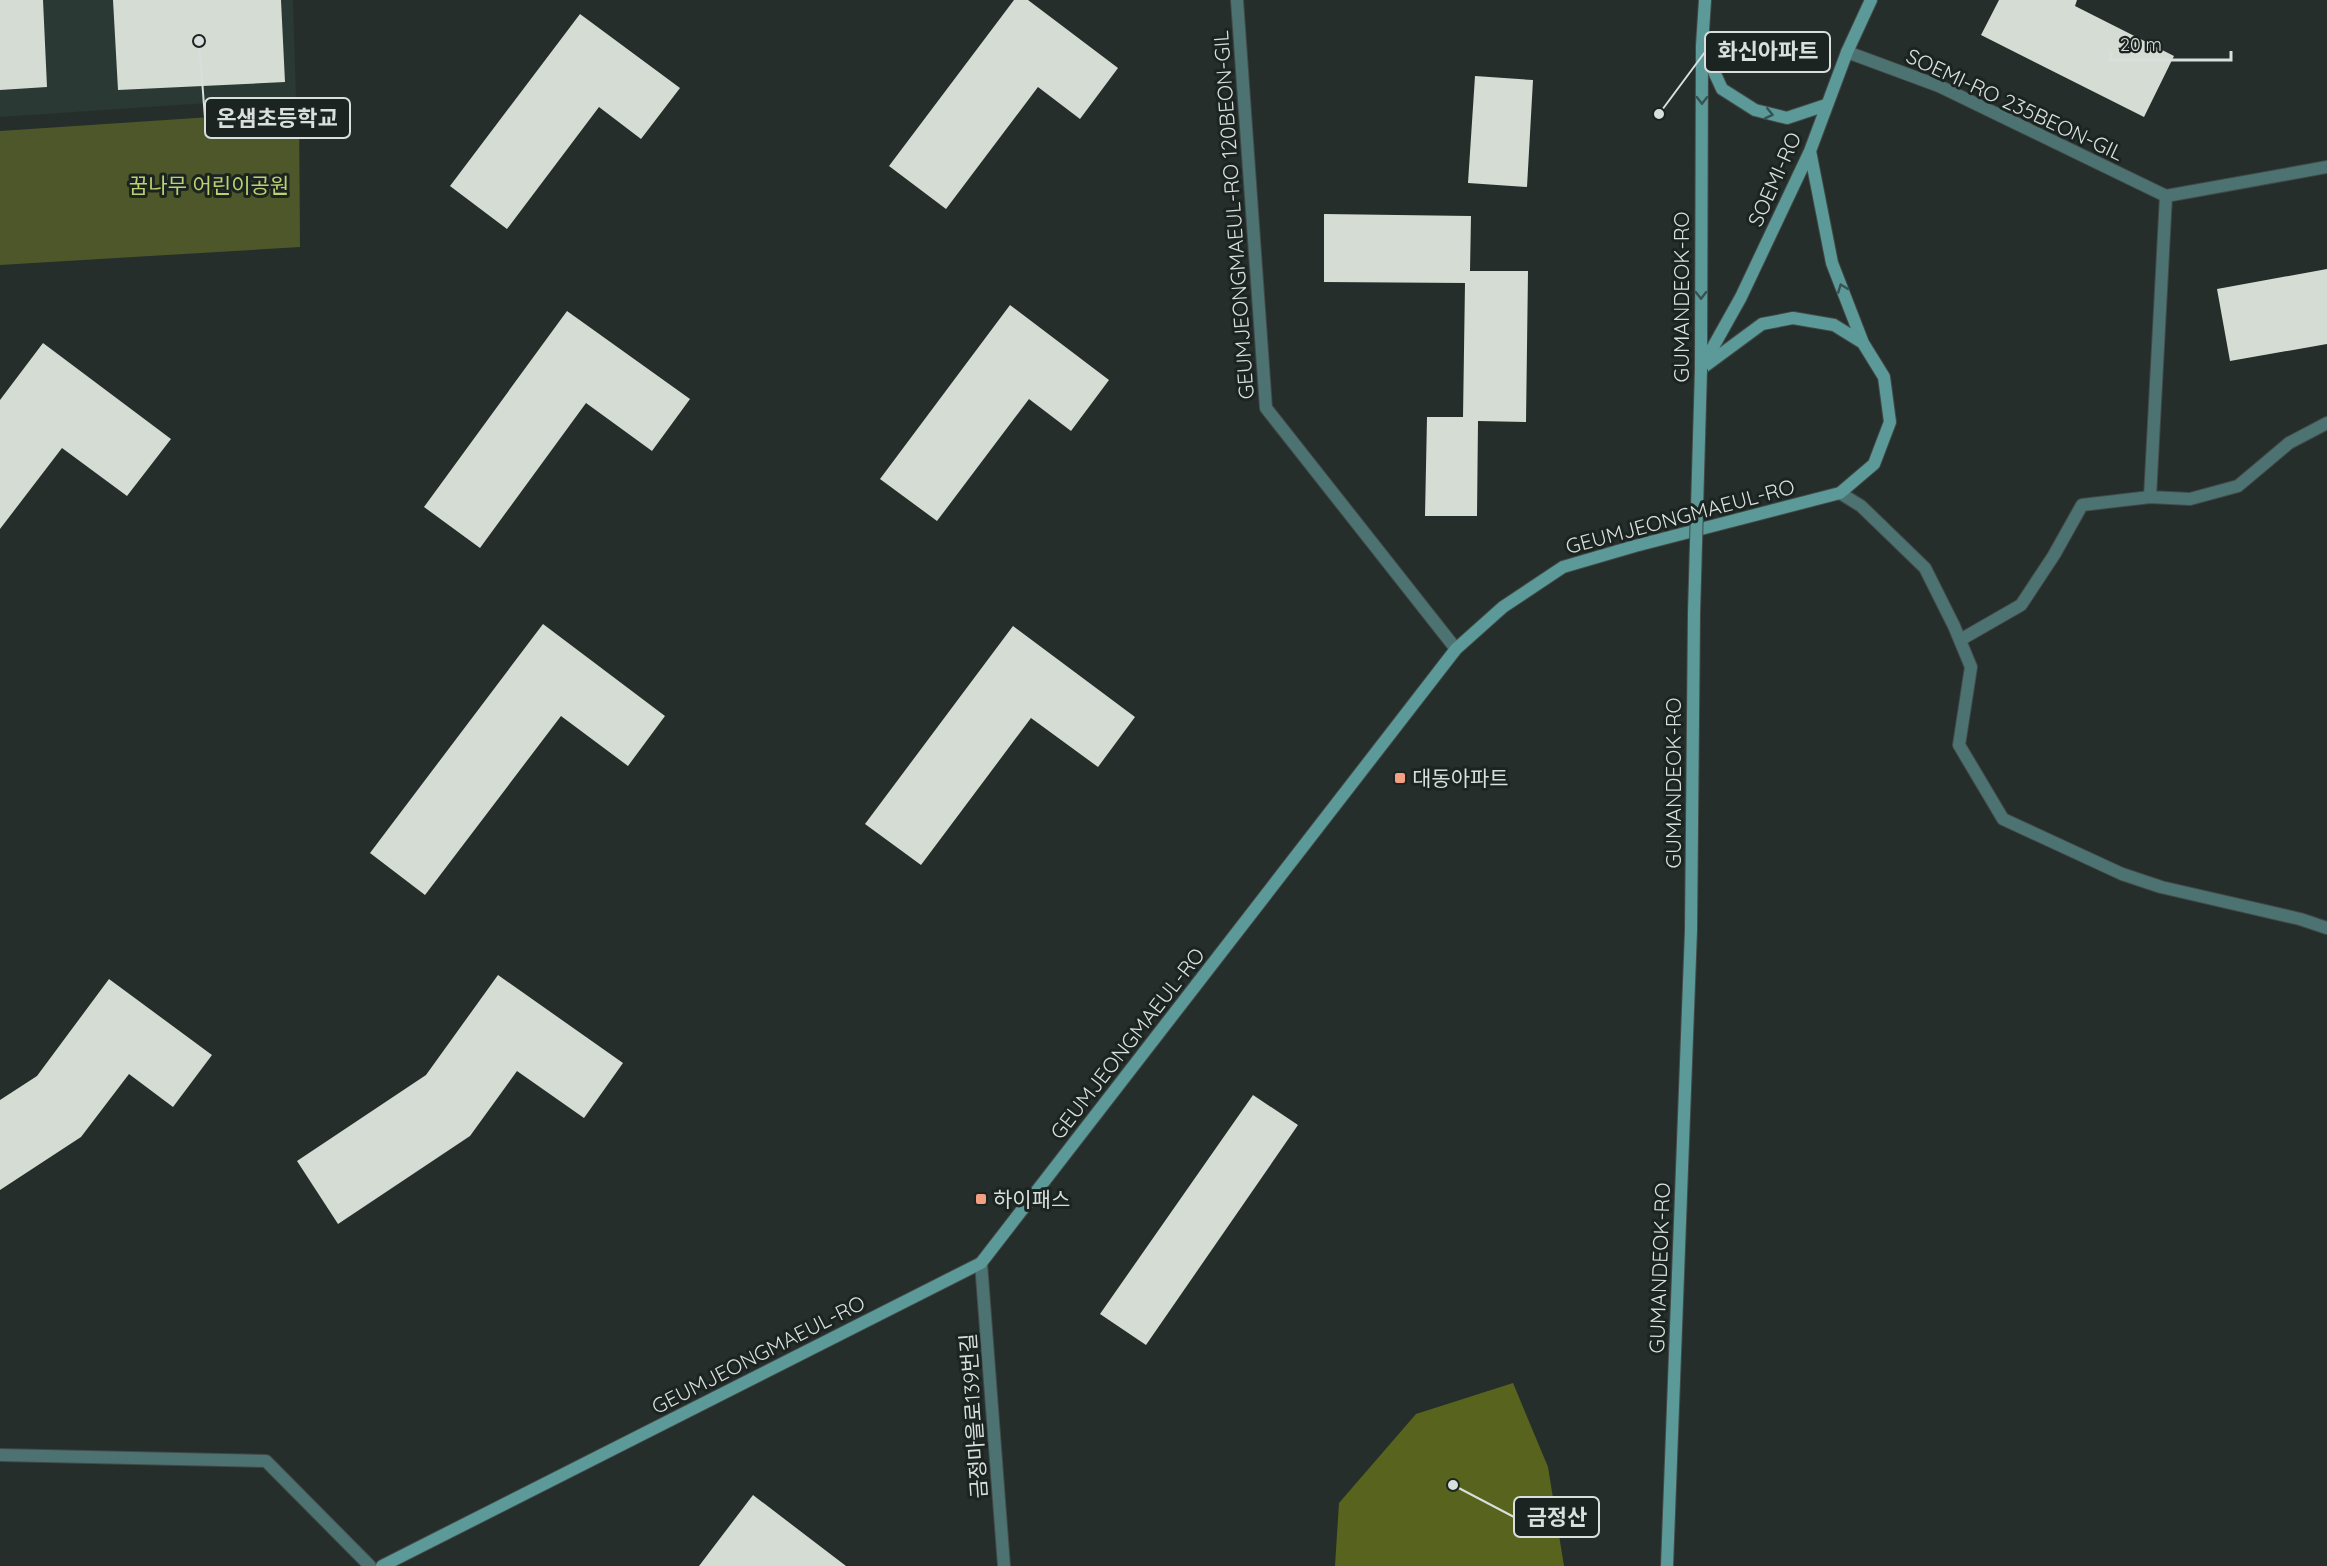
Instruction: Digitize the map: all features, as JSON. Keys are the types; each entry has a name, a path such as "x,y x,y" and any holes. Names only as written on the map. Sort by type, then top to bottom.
{"main road":[{"name":"GUMANDEOK-RO","path":"1666,1566 1691,930 1694,613 1701,369 1702,46 1705,0"},
{"name":"SOEMI-RO","path":"1701,369 1741,297 1810,151 1847,52 1871,0"},
{"path":"1702,46 1722,89 1755,110 1787,118 1826,105"},
{"path":"1810,151 1832,263 1863,343"},
{"name":"GEUMJEONGMAEUL-RO","path":"382,1566 981,1263 1456,649 1503,607 1563,567 1840,493 1874,464 1890,422 1884,377 1863,343 1834,325 1792,318 1762,324 1701,369"}],"street":[{"name":"GEUMJEONGMAEUL-RO 120BEON-GIL","path":"1237,0 1266,408 1456,649"},
{"name":"SOEMI-RO 235BEON-GIL","path":"1847,52 1939,86 2166,196"},
{"path":"2150,497 2166,196 2327,167"},
{"path":"1960,640 2021,605 2054,555 2082,505 2150,497 2190,499 2238,486 2289,443 2327,423"},
{"path":"1840,493 1861,506 1925,568 1971,667 1959,745 2003,819 2122,874 2161,887 2300,919 2327,928"},
{"name":"금정마을로139번길","path":"981,1263 1004,1566"},
{"path":"0,1455 266,1461 370,1566"}],"shaded area":[{"path":"0,0 293,0 296,97 0,117"}],"green space":[{"name":"꿈나무 어린이공원","path":"299,111 300,247 0,265 0,131"},
{"path":"1513,1383 1548,1467 1564,1566 1335,1566 1339,1503 1416,1414"}],"building":[{"path":"0,0 43,0 47,87 0,90"},
{"path":"113,0 281,0 285,82 118,90"},
{"path":"1014,0 1028,0 1118,68 1080,119 1038,87 946,209 889,166"},
{"path":"1999,0 2077,0 2075,6 2174,56 2144,117 1981,35"},
{"path":"580,14 680,88 641,139 599,107 507,229 450,186"},
{"path":"1475,76 1533,80 1527,187 1468,183"},
{"path":"1324,214 1471,216 1470,271 1528,271 1526,422 1478,421 1477,516 1425,516 1427,417 1463,417 1465,283 1324,282"},
{"path":"2327,269 2327,344 2230,361 2217,289"},
{"path":"1010,305 1109,380 1071,431 1029,399 937,521 880,479"},
{"path":"567,311 690,399 652,451 586,403 480,548 424,507"},
{"path":"43,343 171,439 127,496 62,448 0,529 0,400"},
{"path":"543,624 665,716 628,766 561,716 425,895 370,853"},
{"path":"1013,626 1135,717 1098,767 1031,718 921,865 865,824"},
{"path":"498,975 623,1063 584,1118 517,1071 470,1136 338,1224 297,1161 426,1075"},
{"path":"109,979 212,1055 173,1107 129,1074 81,1137 0,1190 0,1100 37,1076"},
{"path":"1253,1095 1298,1125 1146,1345 1100,1314"},
{"path":"753,1495 846,1566 699,1566"}],"place":[{"name":"온샘초등학교","path":"199,41"},
{"name":"화신아파트","path":"1659,114"},
{"name":"대동아파트","path":"1400,778"},
{"name":"하이패스","path":"981,1199"},
{"name":"금정산","path":"1453,1485"}]}
